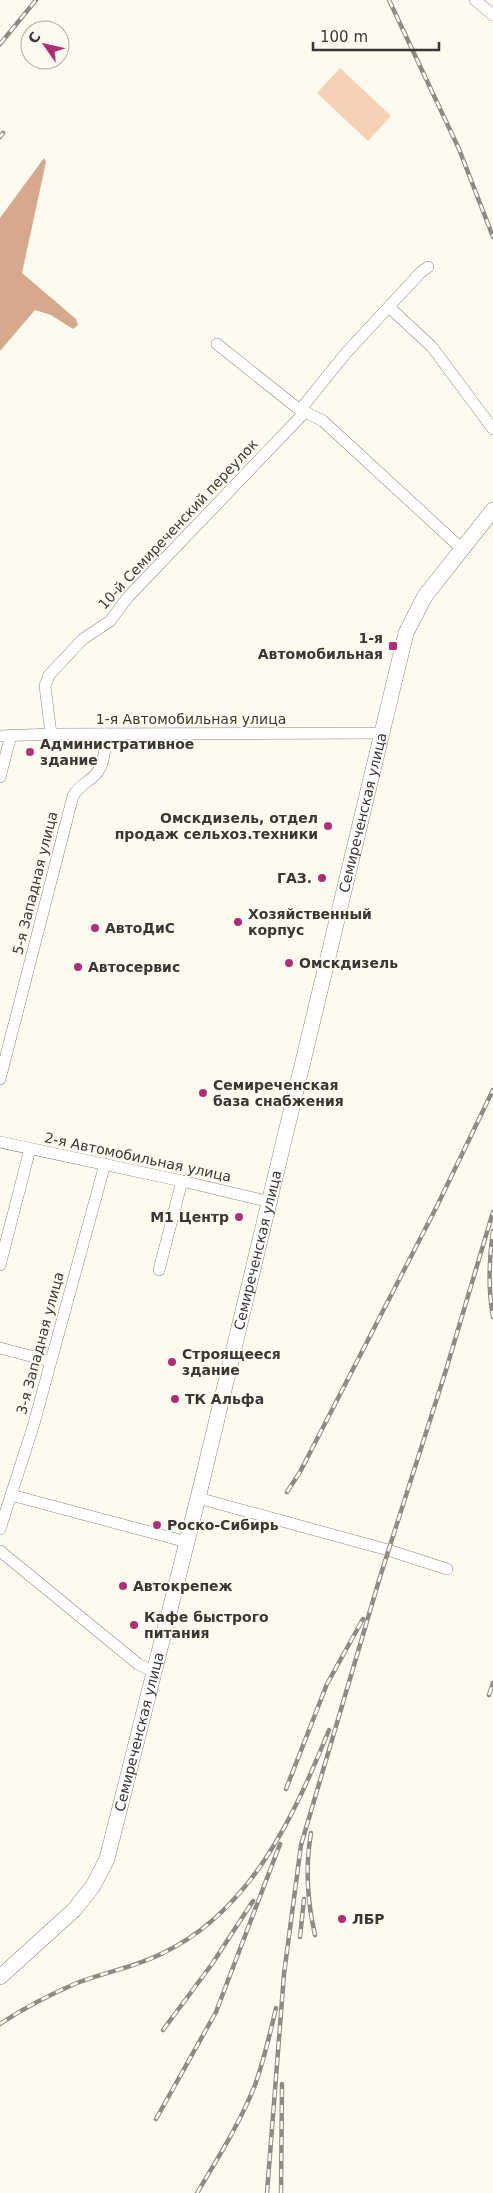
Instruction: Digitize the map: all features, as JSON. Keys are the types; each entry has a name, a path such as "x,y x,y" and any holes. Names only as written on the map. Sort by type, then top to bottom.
{"main road":[{"name":"Семиреченская улица","path":"0,1977 74,1910 93,1886 107,1859 198,1498 402,648 410,622 425,596 493,510"}],"street":[{"path":"475,0 493,15"},
{"name":"10-й Семиреченский переулок","path":"51,734 45,686 49,675 84,639 110,620 140,584 303,411 346,353 421,272 428,267"},
{"path":"389,306 432,347 493,429"},
{"path":"217,344 303,411 323,421 462,549"},
{"name":"1-я Автомобильная улица","path":"5,735 383,733"},
{"name":"5-я Западная улица","path":"0,1079 73,796 79,787 98,773 103,759 106,734"},
{"path":"0,778 5,735"},
{"name":"2-я Автомобильная улица","path":"0,1142 270,1202"},
{"path":"0,1265 30,1149"},
{"name":"3-я Западная улица","path":"0,1529 33,1427 105,1164"},
{"path":"159,1270 182,1181"},
{"path":"0,1348 50,1361"},
{"path":"11,1495 187,1542"},
{"path":"198,1498 388,1550 447,1569"},
{"path":"0,1551 138,1664 154,1672"}],"shaded area":[{"path":"340,68 391,116 368,141 317,93"},
{"path":"44,158 46,162 22,273 76,319 78,325 73,329 51,315 35,310 0,351 0,218"}],"railway":[{"path":"0,44 36,0"},
{"path":"389,0 459,149 493,237"},
{"path":"0,137 3,133"},
{"path":"287,1492 300,1472 437,1206 493,1090"},
{"path":"267,2193 284,1974 301,1845 380,1577 446,1370 493,1212"},
{"path":"493,1231 490,1274 490,1296 493,1317"},
{"path":"286,1789 327,1684 363,1619"},
{"path":"489,1695 493,1683"},
{"path":"0,2024 67,1987 163,1953 194,1935 221,1913 245,1887 266,1858 301,1795 329,1730"},
{"path":"311,1833 308,1884 315,1935"},
{"path":"156,2119 216,2012 280,1844"},
{"path":"300,1937 304,1899"},
{"path":"163,2030 212,1964 253,1901"},
{"path":"197,2193 243,2113 255,2085 276,2008"},
{"path":"281,2193 282,2084"}],"place":[{"name":"1-я Автомобильная","path":"393,646"},
{"name":"Административное здание","path":"30,752"},
{"name":"Омскдизель, отдел продаж сельхоз.техники","path":"328,826"},
{"name":"ГАЗ.","path":"322,878"},
{"name":"Хозяйственный корпус","path":"238,922"},
{"name":"АвтоДиС","path":"95,928"},
{"name":"Омскдизель","path":"289,963"},
{"name":"Автосервис","path":"78,967"},
{"name":"Семиреченская база снабжения","path":"203,1093"},
{"name":"М1 Центр","path":"239,1217"},
{"name":"Строящееся здание","path":"172,1362"},
{"name":"ТК Альфа","path":"175,1399"},
{"name":"Роско-Сибирь","path":"157,1525"},
{"name":"Автокрепеж","path":"123,1586"},
{"name":"Кафе быстрого питания","path":"134,1625"},
{"name":"ЛБР","path":"342,1919"}]}
